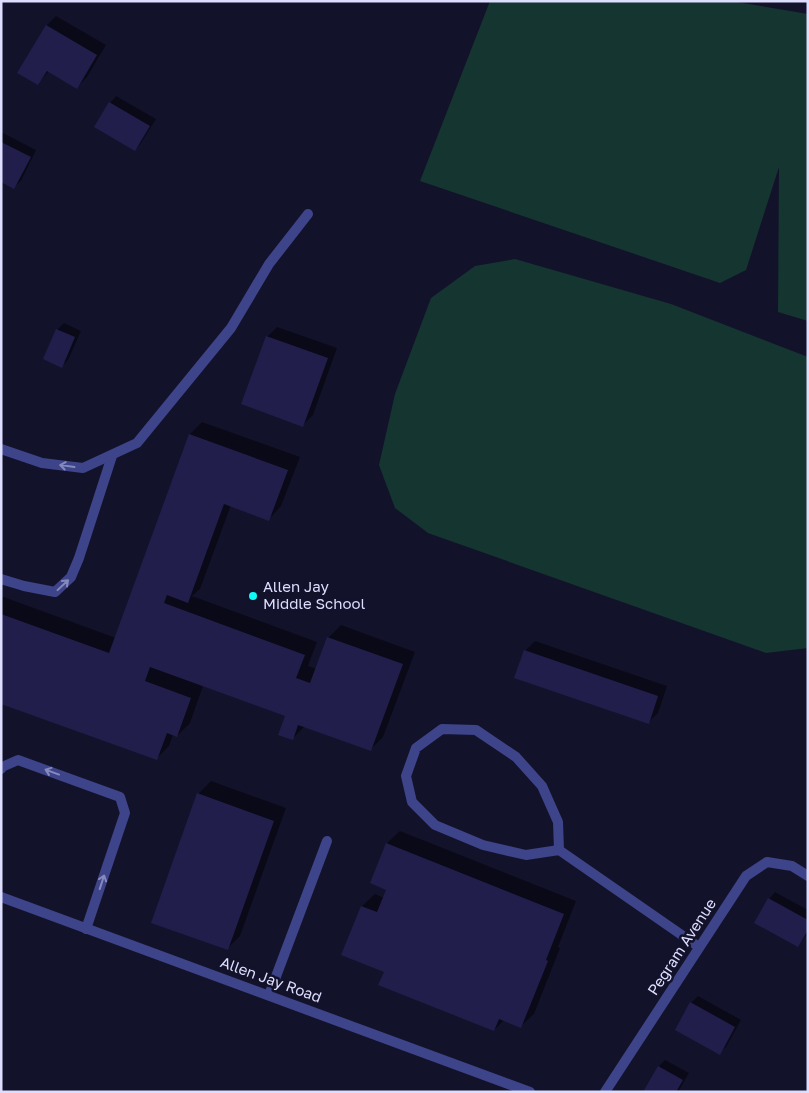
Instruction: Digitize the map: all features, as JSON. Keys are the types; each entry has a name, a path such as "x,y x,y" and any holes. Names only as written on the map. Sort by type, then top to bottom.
{"street":[{"path":"1,449 42,463 83,468 137,443 231,328 269,264 308,214"},
{"path":"1,580 55,592 71,577 112,456"},
{"path":"559,850 558,822 542,786 516,757 476,730 442,729 416,748 406,776 412,802 435,825 482,844 526,855 559,850 699,947"},
{"path":"1,769 18,760 120,797 125,813 86,929"},
{"path":"269,996 327,841"},
{"name":"Pegram Avenue","path":"604,1092 746,876 767,862 792,866 808,876"},
{"name":"Allen Jay Road","path":"1,897 530,1092"}],"green space":[{"path":"490,1 731,1 808,14 808,321 778,312 779,167 746,270 720,283 420,181"},
{"path":"515,259 671,304 808,357 808,648 766,653 428,533 395,508 379,465 395,394 431,298 475,266"}],"building":[{"path":"46,25 97,55 77,89 47,71 38,85 17,73"},
{"path":"109,102 150,126 135,151 94,127"},
{"path":"1,142 31,157 14,189 1,182"},
{"path":"56,329 75,337 62,368 43,359"},
{"path":"266,336 328,358 303,427 241,404"},
{"path":"189,434 288,470 269,521 224,504 188,603 167,595 164,603 305,655 296,678 310,683 327,637 403,664 371,751 298,725 293,740 278,735 285,716 150,667 145,681 191,698 177,737 167,733 157,760 1,704 1,614 109,653"},
{"path":"524,650 658,696 649,724 514,678"},
{"path":"197,793 274,821 228,950 151,923"},
{"path":"386,843 564,914 546,960 548,961 521,1028 499,1019 494,1031 378,985 384,972 341,955 361,906 377,912 386,890 370,883"},
{"path":"768,898 808,920 808,930 798,947 754,923"},
{"path":"690,1002 735,1027 720,1055 675,1030"},
{"path":"658,1066 683,1080 676,1092 643,1092"}],"place":[{"name":"Allen Jay Middle School","path":"253,596"}]}
